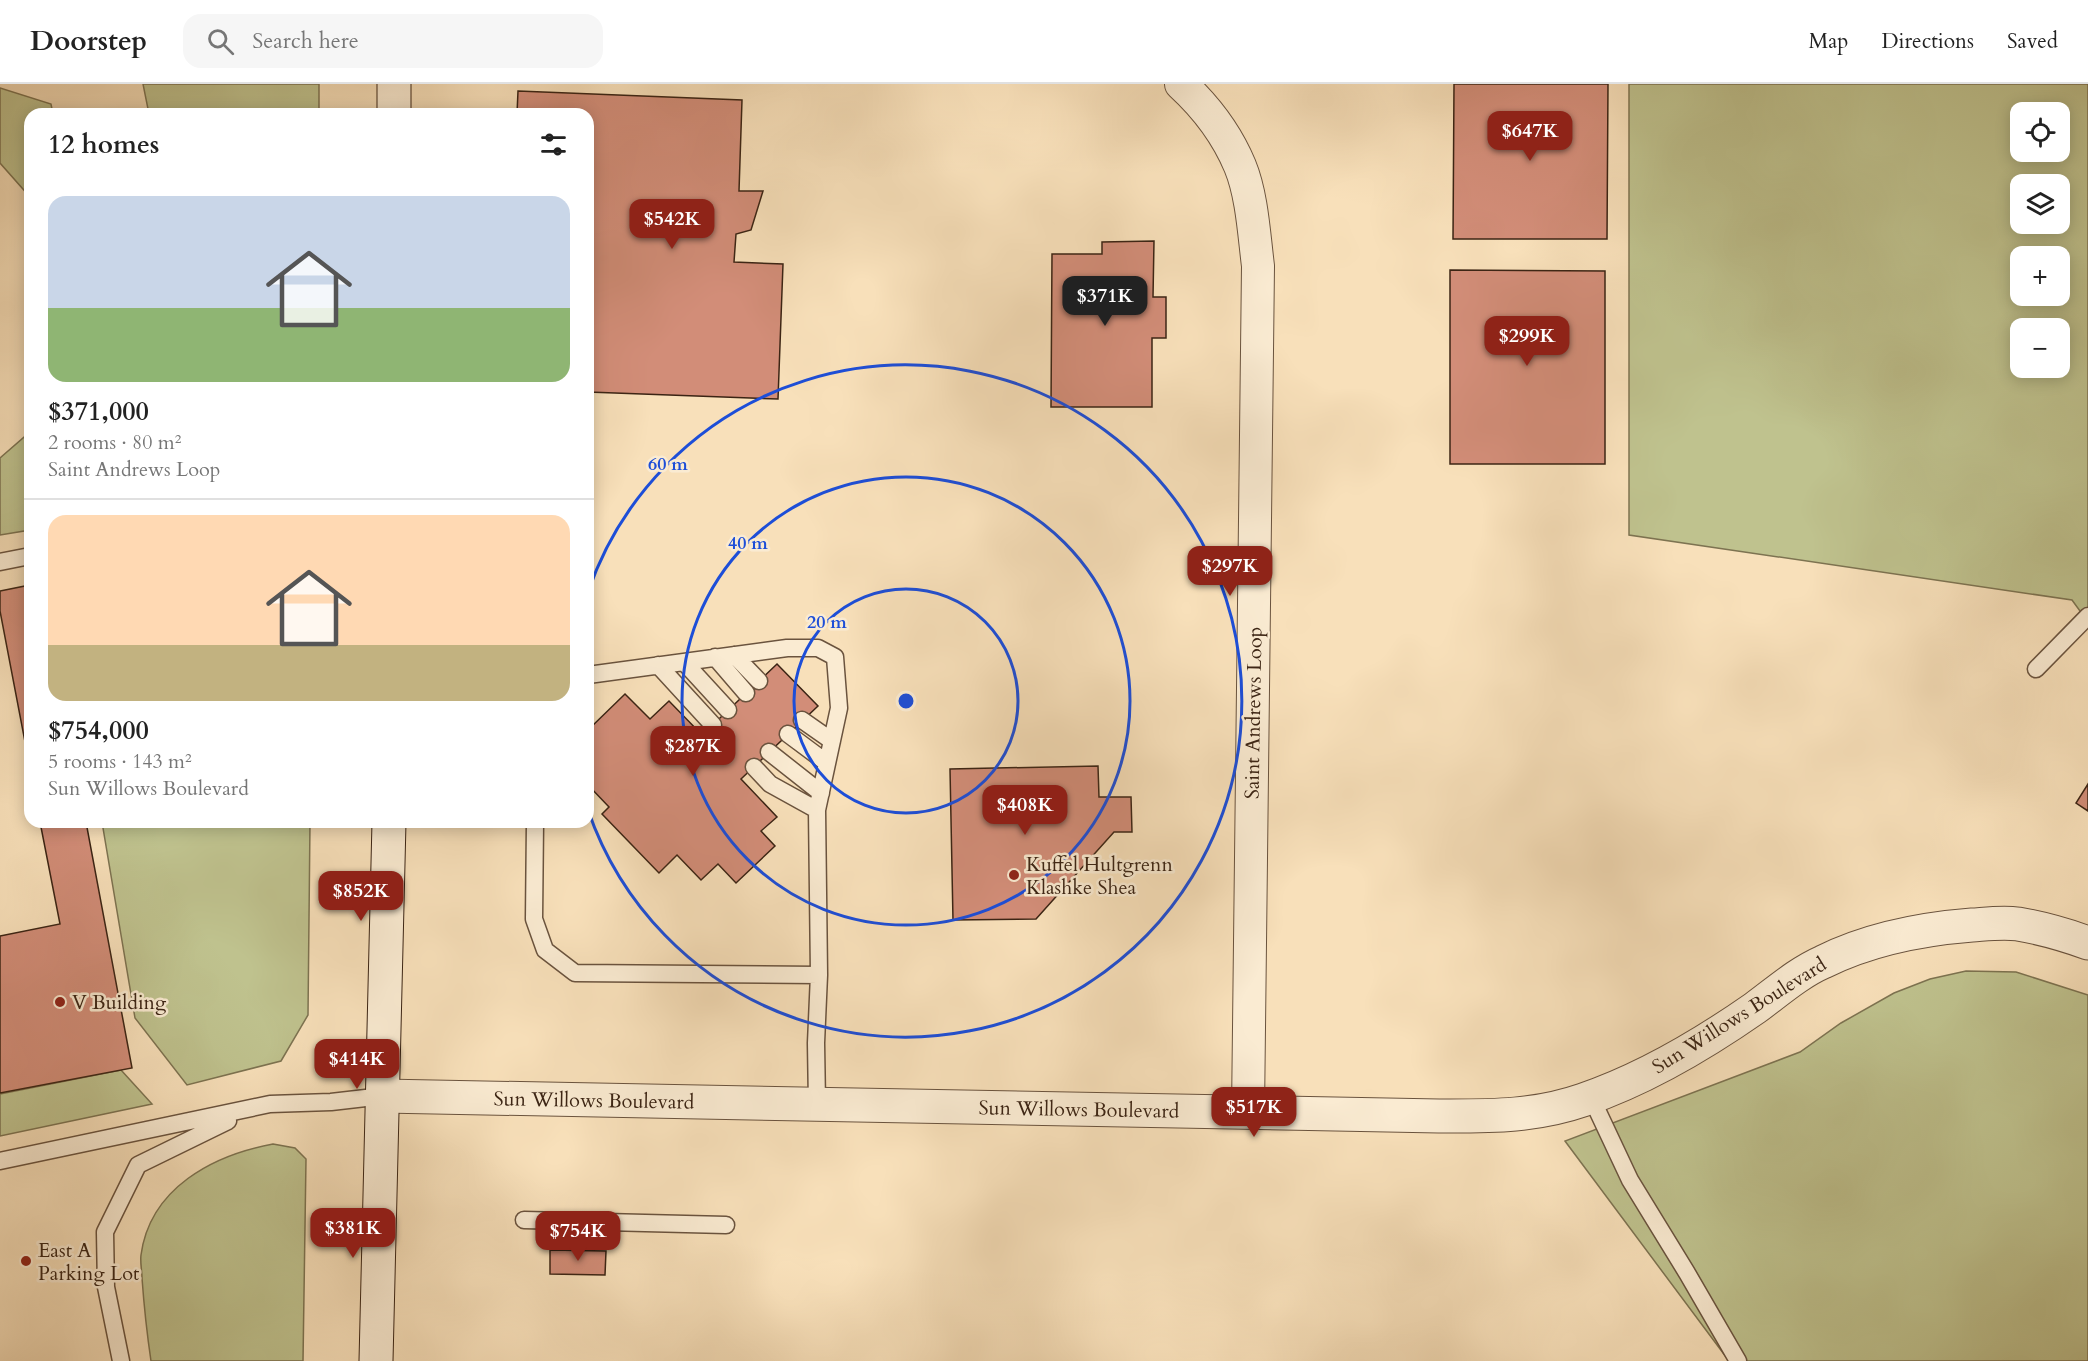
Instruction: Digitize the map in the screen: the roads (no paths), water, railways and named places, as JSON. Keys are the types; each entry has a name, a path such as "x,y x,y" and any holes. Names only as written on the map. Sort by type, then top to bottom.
{"street":[{"path":"394,84 394,108"},
{"name":"Saint Andrews Loop","path":"1181,84 1196,97 1221,130 1240,167 1252,212 1258,266 1248,1112"},
{"path":"376,1361 389,828"},
{"name":"Sun Willows Boulevard","path":"383,1096 1521,1115 1552,1109 1591,1097 1676,1058 1746,1014 1821,962 1859,947 1896,936 1947,927 1993,924 2016,924 2051,931 2088,943"}],"lane":[{"path":"0,562 24,557"},
{"path":"2036,669 2088,616"},
{"path":"594,674 787,648 818,648 836,657 838,708 817,810 819,975 816,1043 817,1104"},
{"path":"734,655 759,681"},
{"path":"715,657 746,693"},
{"path":"684,662 728,710"},
{"path":"658,665 713,725"},
{"path":"802,720 832,741"},
{"path":"788,734 827,763"},
{"path":"769,752 821,793"},
{"path":"754,767 770,784 817,810"},
{"path":"535,828 534,919 545,950 575,973 819,975"},
{"path":"0,1161 270,1104 331,1102 383,1096"},
{"path":"1591,1097 1630,1180 1738,1361"},
{"path":"121,1361 106,1287 105,1232 138,1165 210,1128 270,1104"},
{"path":"525,1220 726,1225"}],"place":[{"name":"Kuffel Hultgrenn Klashke Shea","path":"1014,875"},
{"name":"V Building","path":"60,1002"},
{"name":"East A Parking Lot","path":"26,1261"}]}
